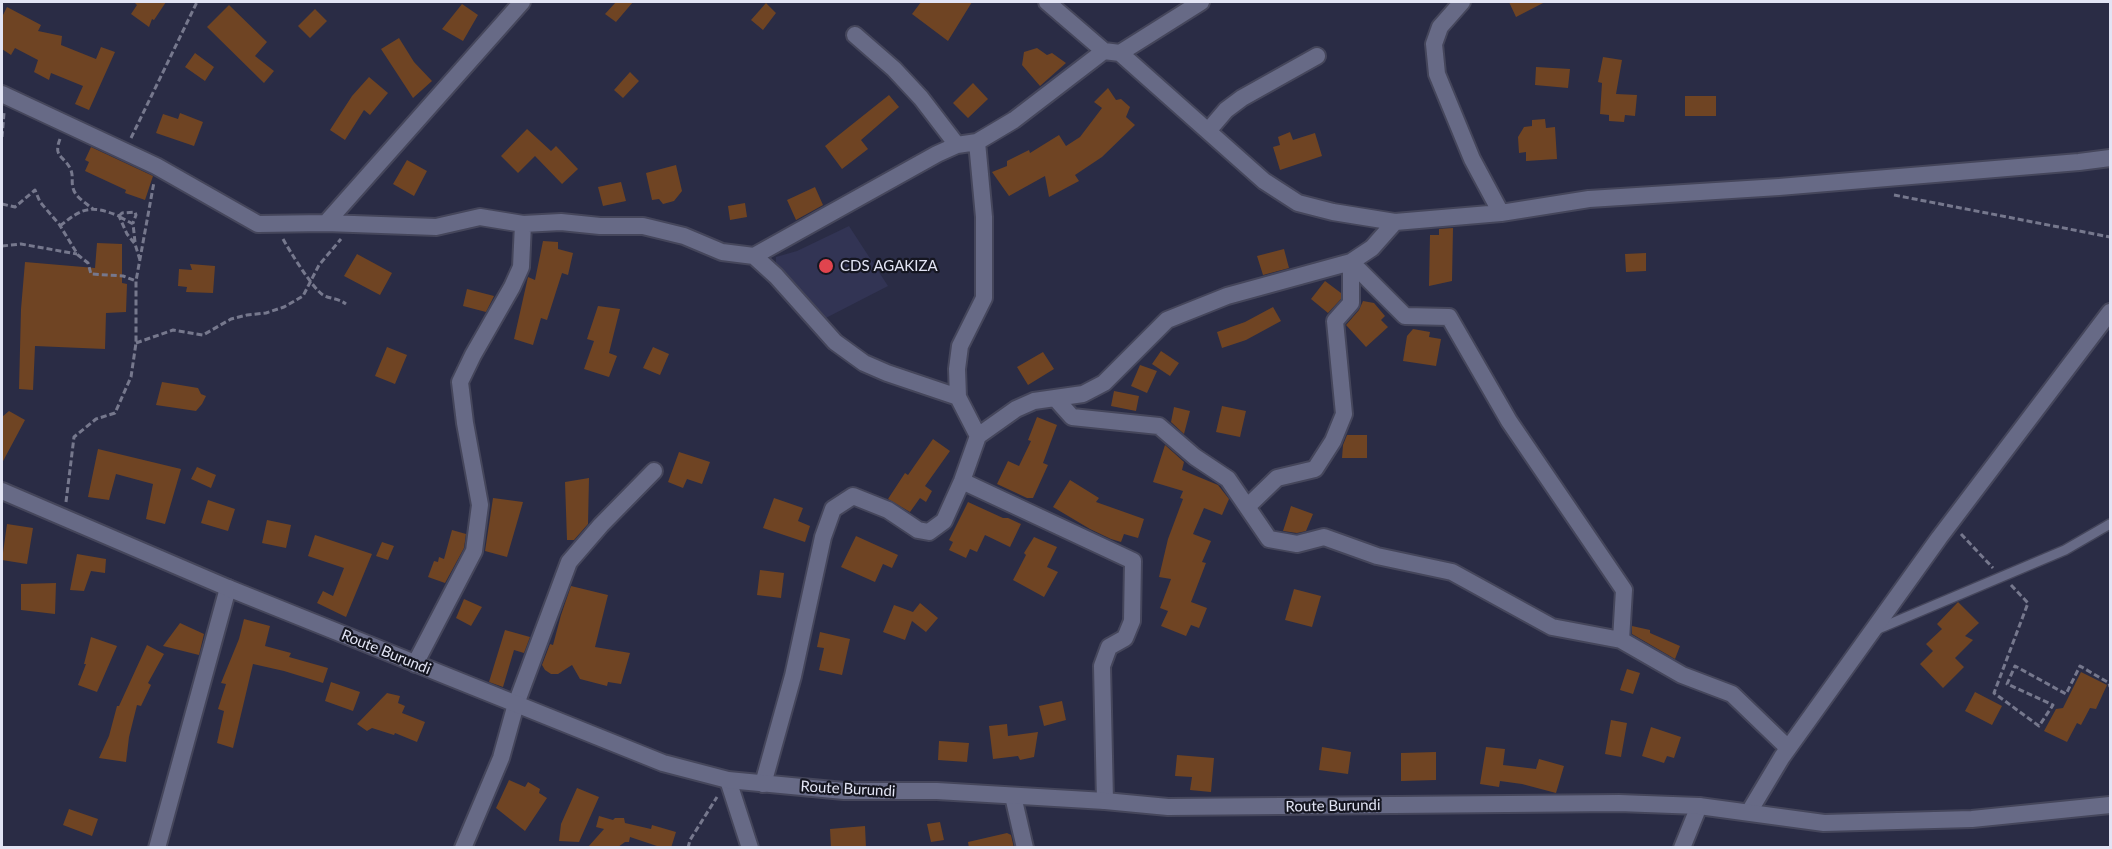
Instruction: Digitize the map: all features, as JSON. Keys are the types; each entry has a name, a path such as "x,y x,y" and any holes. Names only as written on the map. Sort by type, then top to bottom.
{"street":[{"path":"326,223 522,2"},
{"path":"1047,2 1208,131 1264,182 1298,203 1333,212 1395,222 1502,213 1589,199 1779,187 2110,158"},
{"path":"754,256 937,154 957,145 977,142 1014,120 1112,52 1201,2"},
{"path":"1460,2 1440,27 1434,44 1437,74 1472,159 1502,213"},
{"path":"855,34 894,69 921,98 957,145"},
{"path":"1208,131 1226,110 1242,98 1317,56"},
{"path":"3,95 73,129 125,150 258,224 326,223 436,227 480,217 523,224 561,222 600,226 643,226 684,236 722,252 754,256 776,276 836,342 864,363 887,374 958,397"},
{"path":"977,142 984,218 984,298 960,346 957,369 958,397 978,436"},
{"path":"764,784 793,676 823,537 833,509 853,496 888,510 918,530 929,532 944,522 978,436 1016,409 1034,401 1083,394 1104,382 1167,320 1227,296 1351,262 1372,248 1395,222"},
{"path":"415,664 474,551 480,505 460,382 472,355 512,287 521,267 523,224"},
{"path":"1247,507 1277,478 1315,469 1333,441 1344,414 1335,321 1351,303 1351,262"},
{"path":"1351,262 1405,316 1449,317 1509,421 1624,590 1621,640"},
{"path":"1749,812 1788,748 1873,630 2110,312"},
{"path":"1055,398 1072,417 1159,426 1195,457 1228,479 1269,539 1297,544 1324,537 1377,556 1452,573 1552,627 1621,640 1682,675 1732,694 1788,748"},
{"path":"463,848 501,758 516,705 569,562 601,525 654,471"},
{"path":"962,481 1133,561 1132,621 1125,638 1109,646 1102,666 1105,801"},
{"name":"Route Burundi","path":"2,491 228,588 516,705 663,763 728,780 844,791 937,791 1167,807 1607,803 1699,806 1824,823 1972,819 2110,805"},
{"path":"157,848 228,588"},
{"path":"728,780 750,848"},
{"path":"1013,796 1025,848"},
{"path":"1682,848 1699,806"}],"lane":[{"path":"1873,630 2065,550 2110,524"}],"path":[{"path":"125,150 196,2"},
{"path":"2,137 3,95"},
{"path":"73,129 60,138 57,148 59,155 72,171 74,190 82,201 93,209"},
{"path":"64,519 74,437 96,419 115,412 131,377 136,343 136,281 156,166"},
{"path":"2,204 15,207 35,190 40,202 60,226 78,255"},
{"path":"1889,194 2110,237"},
{"path":"60,226 76,213 97,208 133,224"},
{"path":"119,216 122,213 135,212 133,224 140,263"},
{"path":"119,216 127,234 135,244"},
{"path":"275,223 289,252 296,257 311,282 324,296 338,298 346,304"},
{"path":"136,343 173,330 203,335 231,319 275,310 303,296 319,265 340,239 363,225"},
{"path":"2,246 21,243 69,251 88,263 91,274 123,276 136,281"},
{"path":"1951,524 2028,603 1998,682 1994,693 2039,726 2053,705 1998,682"},
{"path":"2007,684 2015,666 2066,694 2080,666 2109,683 2110,687"},
{"path":"688,848 690,840 728,780"}],"shaded area":[{"name":"CDS AGAKIZA","path":"849,226 888,286 818,322 776,276 776,257 797,251"}],"building":[{"path":"134,2 166,2 154,20 152,19 149,27 131,14 137,5"},
{"path":"616,2 633,2 616,22 605,14"},
{"path":"921,2 972,2 948,41 912,14"},
{"path":"1509,2 1545,2 1516,17"},
{"path":"766,3 776,13 763,30 751,20"},
{"path":"462,4 478,15 463,41 442,29"},
{"path":"229,5 267,42 255,56 274,71 264,83 207,27"},
{"path":"7,7 41,25 38,31 62,36 61,45 96,59 101,47 115,52 89,110 75,104 83,86 51,73 49,80 34,72 38,60 15,48 11,55 2,49 2,17"},
{"path":"315,9 327,21 310,38 298,26"},
{"path":"399,38 414,62 432,81 413,98 381,49"},
{"path":"1037,48 1047,55 1052,53 1066,63 1040,86 1022,65 1024,52"},
{"path":"195,53 214,67 205,81 185,67"},
{"path":"1603,57 1622,60 1616,94 1637,95 1635,116 1625,115 1624,122 1609,121 1609,115 1600,114 1602,83 1598,82"},
{"path":"1536,67 1570,69 1568,88 1535,85"},
{"path":"630,72 639,81 623,98 614,90"},
{"path":"369,77 388,93 370,115 364,110 345,140 330,130 352,96"},
{"path":"973,83 988,99 968,118 953,103"},
{"path":"1108,88 1116,100 1121,99 1130,107 1126,117 1135,125 1102,157 1075,175 1079,181 1049,197 1045,176 1009,196 992,172 1007,166 1007,161 1029,150 1030,153 1059,135 1066,146 1080,137 1102,108 1094,102"},
{"path":"889,95 899,107 861,140 868,149 842,169 825,146"},
{"path":"1685,96 1716,96 1716,116 1685,116"},
{"path":"180,113 203,122 194,146 156,133 163,114 178,119"},
{"path":"1545,119 1546,128 1555,127 1557,159 1526,161 1526,152 1519,153 1518,137 1524,127 1532,126 1532,120"},
{"path":"527,129 551,151 556,146 578,169 562,184 535,156 518,173 501,156"},
{"path":"1290,132 1293,140 1315,133 1322,156 1280,170 1273,147 1280,145 1278,137"},
{"path":"91,147 153,176 145,200 125,193 126,190 85,171 89,162 85,160"},
{"path":"407,160 427,171 414,196 393,184"},
{"path":"676,165 682,191 674,201 663,204 659,199 652,200 646,173"},
{"path":"621,182 626,201 603,206 598,187"},
{"path":"815,187 823,205 796,220 787,200"},
{"path":"745,203 747,217 730,220 728,206"},
{"path":"1453,228 1452,281 1429,286 1430,235 1439,235 1439,229"},
{"path":"543,241 558,242 558,249 573,253 568,275 562,273 547,320 541,318 533,345 514,339 528,277 535,280"},
{"path":"97,243 122,244 122,283 127,284 126,312 106,313 105,349 35,346 33,390 19,389 25,262 95,268"},
{"path":"1284,249 1289,268 1263,275 1257,256"},
{"path":"1646,253 1646,271 1626,272 1625,254"},
{"path":"357,254 392,273 380,295 344,276"},
{"path":"190,264 215,266 213,293 186,292 187,287 178,286 179,269 192,270"},
{"path":"1325,281 1341,293 1341,299 1328,313 1311,299"},
{"path":"467,289 494,296 486,312 463,306"},
{"path":"1363,301 1374,303 1385,316 1381,320 1388,327 1366,347 1346,325 1359,310"},
{"path":"598,306 620,309 609,353 617,356 609,377 584,369 594,341 587,339"},
{"path":"1273,307 1281,321 1246,340 1222,348 1217,332 1245,322"},
{"path":"1413,329 1430,332 1429,337 1441,339 1436,366 1403,361 1407,336"},
{"path":"387,347 407,355 395,384 375,376"},
{"path":"653,347 669,354 660,375 643,368"},
{"path":"1161,351 1179,363 1170,376 1152,364"},
{"path":"1043,352 1054,369 1028,385 1017,367"},
{"path":"1140,365 1157,371 1147,393 1131,386"},
{"path":"162,382 198,388 201,394 206,396 196,411 156,405"},
{"path":"1114,391 1139,396 1136,411 1111,406"},
{"path":"1222,406 1246,411 1240,437 1216,432"},
{"path":"1174,407 1190,411 1184,434 1171,422"},
{"path":"9,411 25,420 2,463 2,417"},
{"path":"1037,417 1057,425 1043,463 1048,465 1033,498 1027,498 997,484 1008,461 1019,466 1031,441 1028,440"},
{"path":"1347,435 1367,435 1367,458 1342,458"},
{"path":"933,439 950,451 925,486 932,491 926,502 920,498 910,512 888,499 905,473 908,475"},
{"path":"1165,445 1184,462 1182,470 1218,485 1229,499 1222,515 1204,508 1193,534 1211,541 1202,562 1206,563 1191,602 1207,608 1199,628 1191,625 1186,636 1161,626 1168,611 1160,608 1171,579 1159,577 1168,539 1183,499 1180,498 1183,491 1153,482"},
{"path":"98,449 181,469 165,524 146,519 153,484 116,474 109,500 88,497"},
{"path":"679,452 710,462 702,484 687,479 683,488 668,482"},
{"path":"197,467 216,475 211,488 191,479"},
{"path":"589,478 588,524 574,540 567,540 565,482"},
{"path":"1070,480 1099,498 1096,502 1144,519 1138,538 1124,534 1121,542 1111,539 1053,507"},
{"path":"493,498 523,502 507,557 485,551"},
{"path":"774,498 803,508 798,521 810,526 805,542 763,528"},
{"path":"208,500 235,509 228,531 201,523"},
{"path":"968,502 1021,524 1010,547 985,535 977,552 970,549 966,558 949,550 953,542 949,540"},
{"path":"1291,506 1313,514 1306,531 1297,533 1283,531"},
{"path":"267,520 291,525 286,548 262,543"},
{"path":"7,524 33,528 27,564 2,560"},
{"path":"452,530 466,534 464,548 445,583 428,577 434,561 438,562 439,557 444,559"},
{"path":"315,535 372,554 346,617 317,603 323,591 333,596 344,568 308,556"},
{"path":"856,536 898,555 892,568 883,564 875,582 841,567"},
{"path":"1034,537 1057,547 1047,567 1058,572 1044,597 1013,580 1026,555 1024,553"},
{"path":"382,542 394,546 388,560 376,556"},
{"path":"77,554 106,559 105,573 91,571 84,591 70,590"},
{"path":"760,570 784,573 781,598 757,595"},
{"path":"56,583 55,614 21,610 21,584"},
{"path":"571,586 608,595 595,647 630,653 621,684 608,682 607,686 580,679 572,665 558,674 551,674 542,665 550,644 553,645"},
{"path":"1294,589 1321,596 1312,627 1285,620"},
{"path":"464,599 482,607 471,626 456,618"},
{"path":"1958,602 1979,623 1965,636 1973,640 1955,658 1964,667 1943,688 1920,664 1933,651 1926,644 1942,629 1937,624"},
{"path":"920,603 938,618 926,632 912,621 905,640 883,632 894,605 913,612"},
{"path":"244,619 270,626 265,646 291,653 289,657 328,668 323,683 253,664 233,748 217,743 224,711 218,709 226,684 221,683 239,639"},
{"path":"180,623 204,634 199,655 163,646"},
{"path":"1632,626 1650,630 1650,633 1680,646 1675,659 1632,634"},
{"path":"505,630 530,637 524,653 514,650 503,687 489,682"},
{"path":"820,632 850,639 842,675 819,670 824,648 817,647"},
{"path":"91,637 117,646 97,692 78,685 86,664 84,664"},
{"path":"147,645 164,654 148,683 151,685 141,706 137,705 126,762 99,758 109,736 117,706"},
{"path":"1627,669 1640,673 1633,694 1620,690"},
{"path":"2081,672 2107,685 2096,709 2090,708 2081,725 2077,723 2067,742 2044,731 2056,709 2063,708"},
{"path":"331,682 360,692 353,711 325,701"},
{"path":"1975,692 2002,706 1992,725 1965,711"},
{"path":"387,693 400,696 398,703 405,706 402,713 425,722 417,742 395,733 394,735 372,728 367,731 357,724"},
{"path":"1062,701 1066,720 1044,726 1039,706"},
{"path":"1611,720 1627,723 1621,757 1605,754"},
{"path":"1007,724 1008,736 1038,732 1034,757 1020,760 1018,756 993,759 989,726"},
{"path":"1651,727 1681,737 1674,758 1667,756 1664,763 1642,756"},
{"path":"939,741 969,743 967,762 938,760"},
{"path":"1322,747 1351,752 1348,774 1319,770"},
{"path":"1486,747 1505,749 1503,765 1536,769 1539,759 1564,766 1556,793 1500,781 1499,787 1480,784"},
{"path":"1436,752 1436,780 1401,781 1401,753"},
{"path":"1177,755 1214,758 1211,792 1190,790 1192,777 1175,776"},
{"path":"509,780 525,787 528,782 540,789 539,793 547,798 525,831 496,808"},
{"path":"577,788 599,797 579,842 559,841 561,824"},
{"path":"69,809 98,819 92,836 63,825"},
{"path":"599,816 613,820 624,818 625,823 651,829 652,825 676,832 671,848 663,848 630,837 629,842 618,847 588,847 604,829 596,827"},
{"path":"940,822 944,840 931,842 927,824"},
{"path":"865,826 866,848 831,848 830,829"},
{"path":"1007,833 1011,835 1014,848 969,848 968,842"}],"place":[{"name":"CDS AGAKIZA","path":"826,266"}]}
